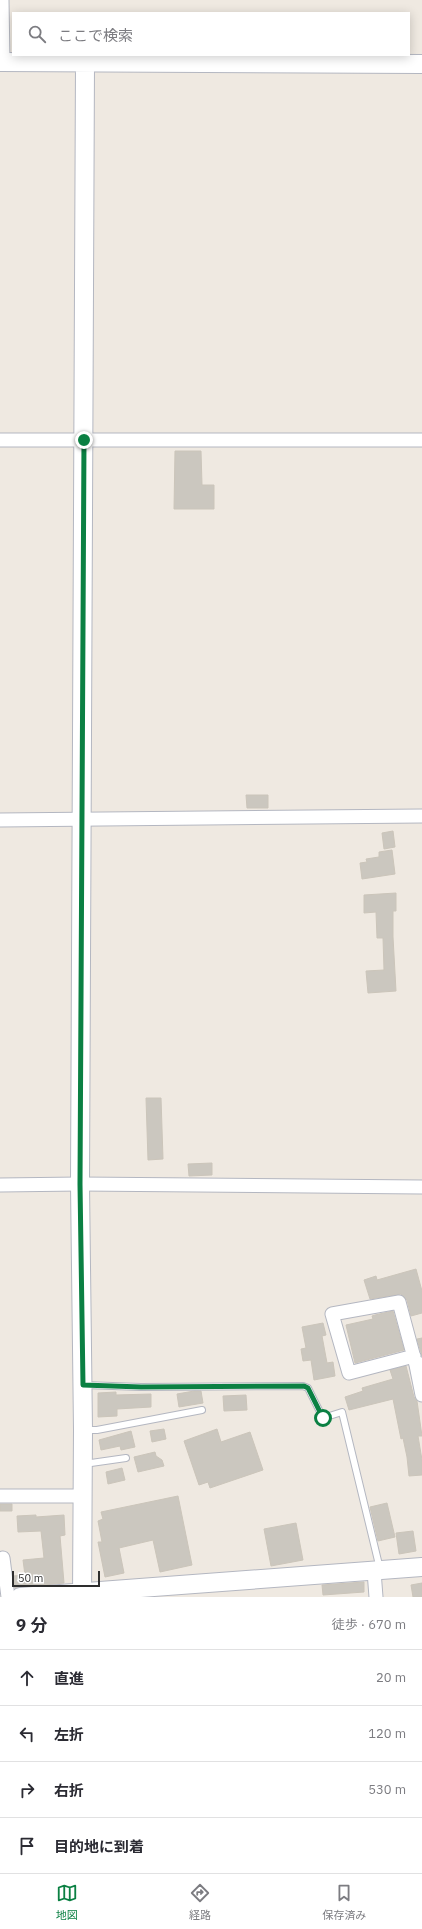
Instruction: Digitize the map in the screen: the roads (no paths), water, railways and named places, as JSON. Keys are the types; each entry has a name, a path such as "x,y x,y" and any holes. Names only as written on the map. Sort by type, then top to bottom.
{"street":[{"path":"2,0 2,62 85,64 422,64"},
{"path":"82,1595 83,1385 80,1184 83,820 85,64"},
{"path":"0,440 422,440"},
{"path":"0,820 422,816"},
{"path":"0,1185 80,1184 422,1187"},
{"path":"417,1362 349,1373 332,1314 399,1302 417,1362 422,1395"},
{"path":"0,1496 82,1496"},
{"path":"3,1558 8,1597"},
{"path":"20,1597 82,1595 377,1570 422,1568"},
{"path":"376,1597 377,1570"}],"lane":[{"path":"83,1385 141,1387 304,1386 308,1388 323,1418 342,1412 377,1570"},
{"path":"83,1430 97,1430 202,1410"},
{"path":"82,1464 126,1458"}]}
